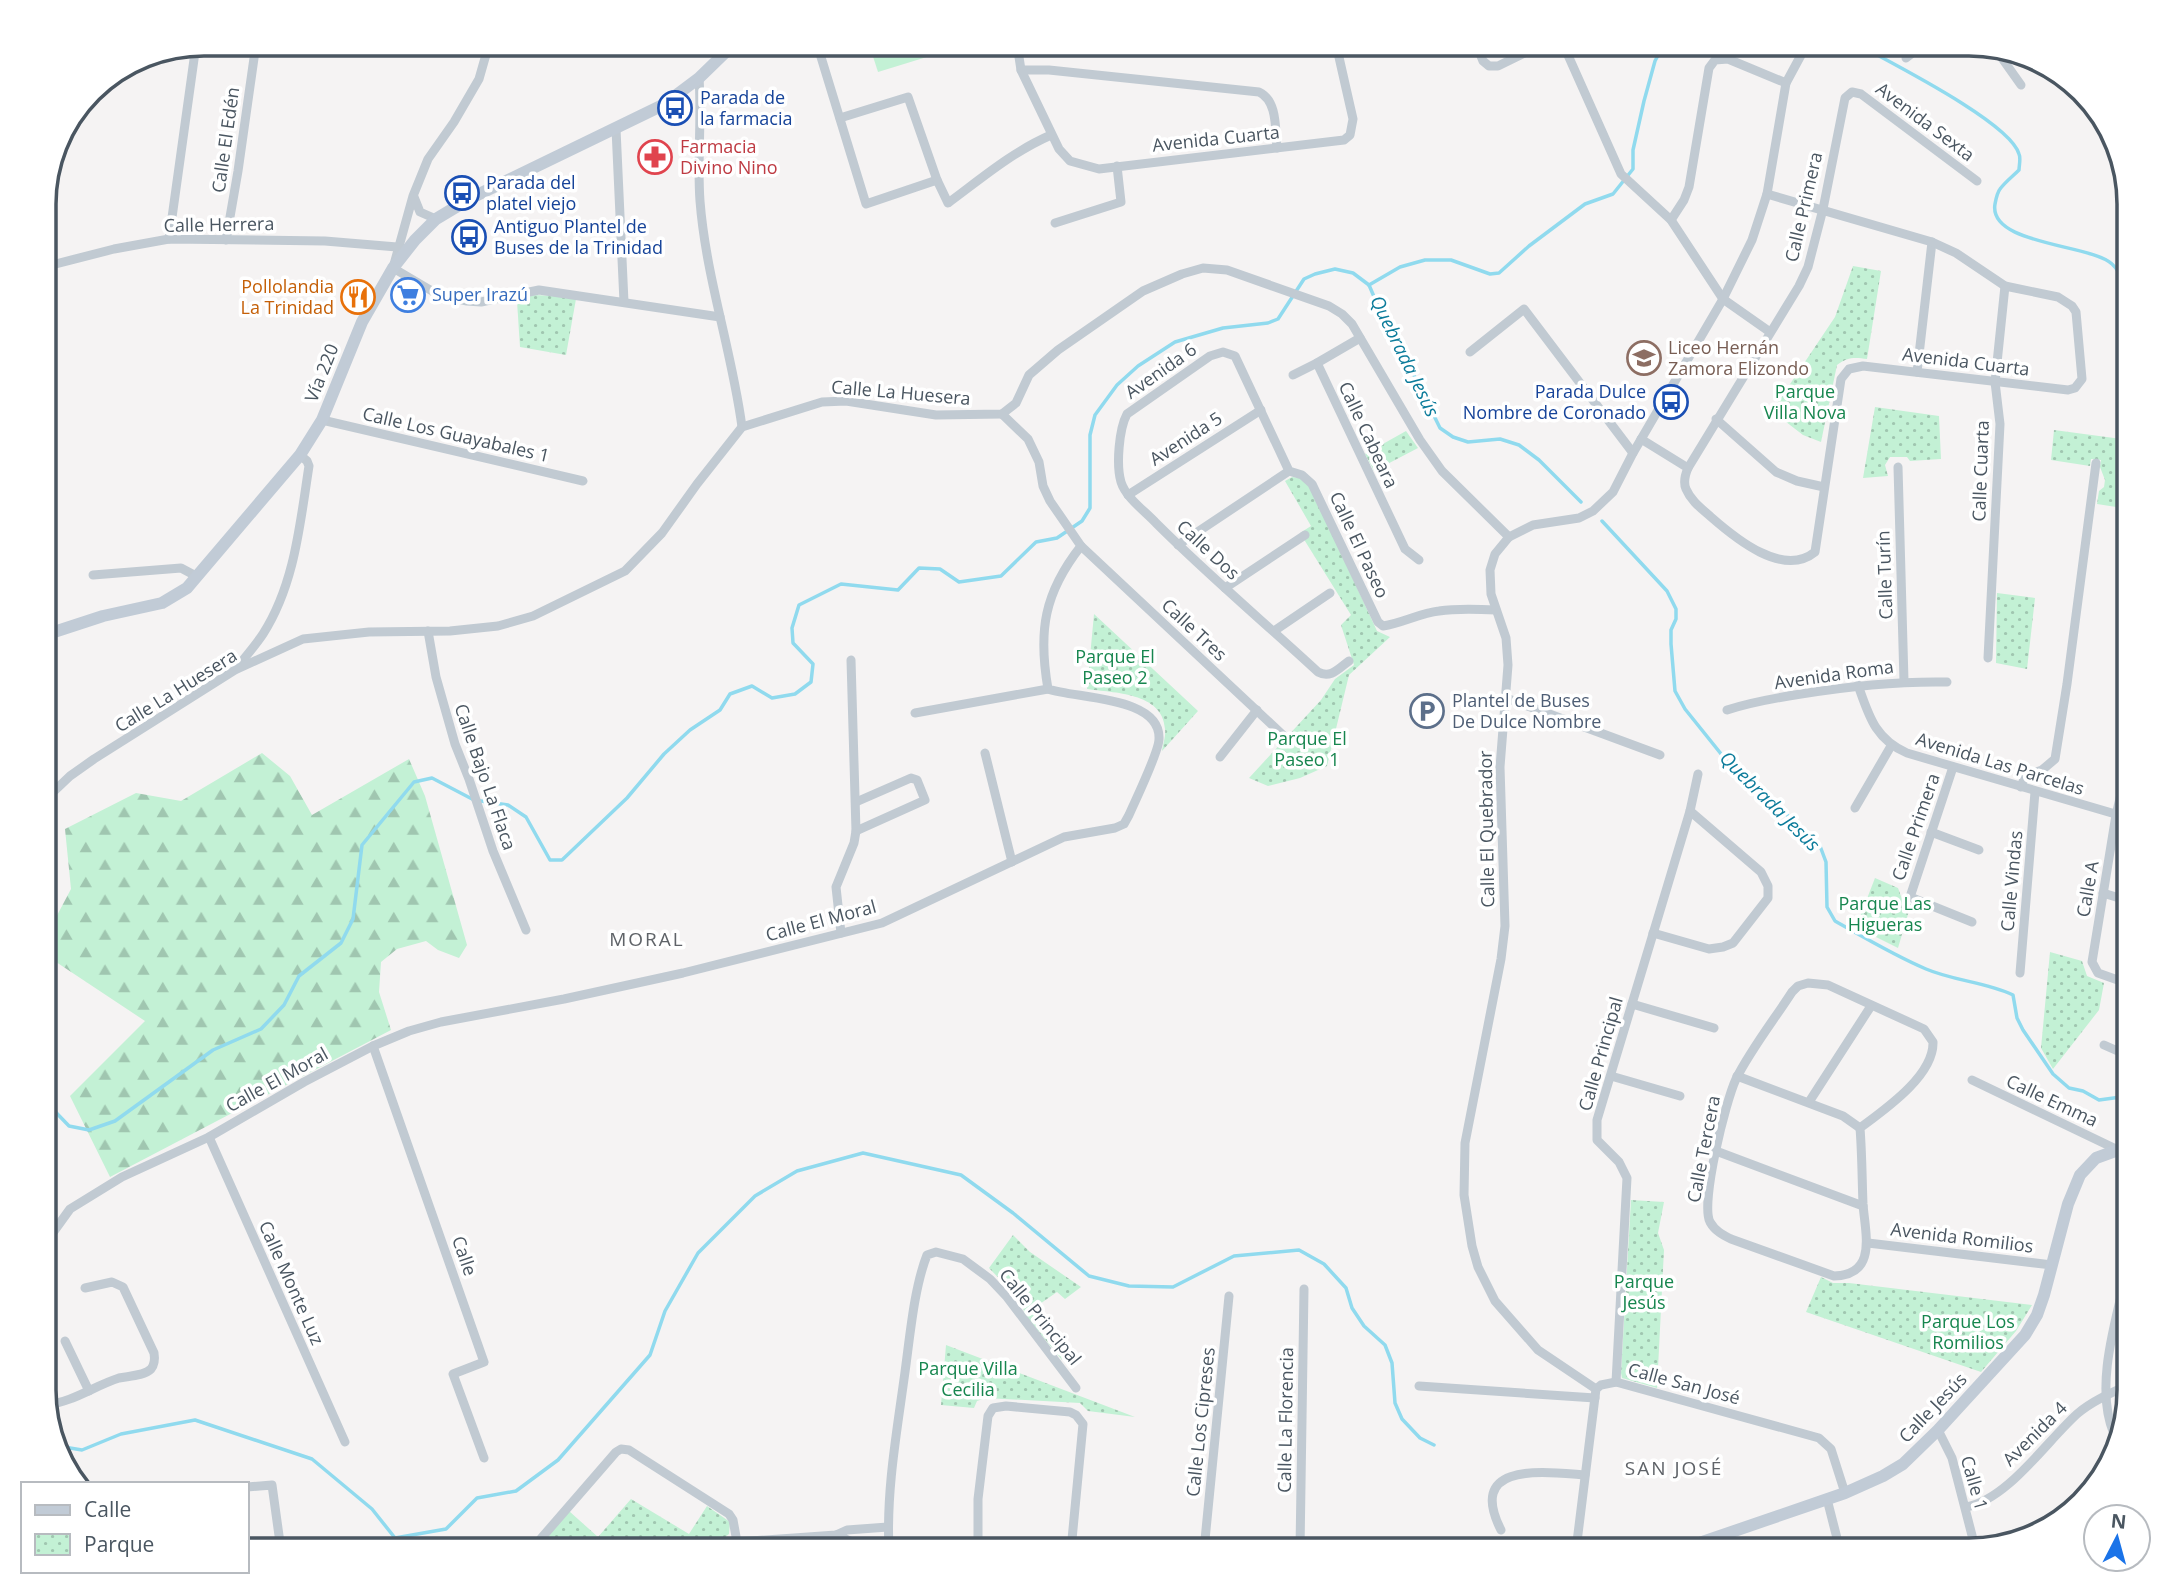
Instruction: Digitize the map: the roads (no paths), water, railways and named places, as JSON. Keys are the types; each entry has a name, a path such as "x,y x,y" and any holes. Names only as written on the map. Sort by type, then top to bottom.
{"main road":[{"name":"Vía 220","path":"56,631 103,616 162,603 187,588 300,455 322,421 362,322 393,268 436,219 471,198 663,105 699,78 722,56"},
{"name":"Calle Jesús","path":"1712,1538 1845,1493 1903,1464 2025,1335 2037,1315 2068,1204 2080,1175 2096,1158 2117,1151"}],"street":[{"path":"169,239 195,56"},
{"name":"Calle El Edén","path":"226,240 254,56"},
{"path":"486,56 479,79 428,159 413,196 393,268 437,294 467,301 481,302 539,290 720,317"},
{"path":"821,56 866,204 937,180"},
{"path":"840,118 908,97 937,180 948,203 1023,147 1051,135 1021,70 1019,56"},
{"name":"Avenida Cuarta","path":"1051,135 1070,162 1099,169 1344,140 1350,135 1353,120 1339,56"},
{"path":"1481,56 1489,66 1498,66 1518,56"},
{"path":"1568,56 1621,174 1671,220 1723,299 1770,332"},
{"path":"915,713 1048,689 1042,656 1046,615 1063,569 1081,546 1060,518 1043,486 1039,461 1028,439 1002,414 1016,403 1029,375 1058,350 1143,291 1182,274 1203,268 1227,270 1329,306 1342,314 1352,324 1420,440 1442,471 1508,537 1533,525 1579,518 1593,511 1613,492 1723,299 1752,240 1767,194 1786,82 1800,56"},
{"path":"1671,220 1689,187 1709,68 1715,60 1728,59 1786,82"},
{"path":"2003,60 2021,85"},
{"path":"1021,70 1049,70 1259,92 1266,95 1272,106 1277,148"},
{"path":"699,78 700,200 710,274 736,383 742,426"},
{"name":"Avenida Sexta","path":"1852,92 1871,101 1977,181"},
{"name":"Calle Primera","path":"1688,468 1808,267 1823,209 1842,105 1845,97 1852,92"},
{"path":"616,129 624,302"},
{"path":"1055,223 1121,202 1117,166"},
{"path":"1767,194 1932,242 1956,253 2005,286"},
{"path":"413,196 420,212 436,219"},
{"name":"Calle Herrera","path":"56,264 169,239 349,242 397,247"},
{"path":"1917,372 1932,242"},
{"name":"Avenida Cuarta","path":"1824,487 1841,379 1849,369 1856,366 2068,390 2079,385 2082,369 2076,312 2072,306 2058,298 2005,286"},
{"name":"Calle Cuarta","path":"1989,658 2000,425 1994,382 2005,286"},
{"path":"1470,352 1524,309 1633,453"},
{"path":"1293,375 1360,338"},
{"name":"Calle El Paseo","path":"1223,352 1235,356 1289,471 1302,475 1312,484 1378,622 1383,626 1437,611 1472,608 1496,610"},
{"name":"Avenida 6","path":"1128,495 1121,483 1122,423 1127,414 1210,356 1223,352"},
{"name":"Calle Cabeara","path":"1317,363 1405,549 1419,561"},
{"name":"Calle La Huesera","path":"56,789 70,776 235,670 303,639 369,632 486,628 533,616 625,570 662,533 696,484 742,426 822,402 846,401 936,415 1002,414"},
{"name":"Avenida 5","path":"1128,495 1261,410"},
{"path":"1641,439 1688,468 1685,488 1693,501 1738,542 1775,557 1799,560 1815,552 1824,487 1797,481 1776,472 1716,419"},
{"name":"Calle Los Guayabales 1","path":"322,421 583,481"},
{"path":"235,670 263,633 295,557 309,466 300,455"},
{"path":"2021,787 2025,776 2042,770 2055,759 2096,463"},
{"name":"Calle Turín","path":"1898,467 1904,681"},
{"path":"1178,545 1289,471"},
{"name":"Calle Dos","path":"1128,495 1178,545 1324,675 1331,674 1349,661"},
{"path":"1225,588 1305,535"},
{"name":"Calle El Quebrador","path":"1508,537 1492,560 1492,594 1506,638 1508,665 1500,767 1504,926 1501,959 1465,1143 1463,1169 1466,1214 1478,1267 1495,1301 1538,1350 1596,1394"},
{"name":"Calle Tres","path":"1081,546 1285,737"},
{"path":"93,575 181,568 196,576"},
{"path":"1274,631 1330,593"},
{"name":"Calle Bajo La Flaca","path":"428,631 436,677 454,744 493,851 526,930"},
{"path":"841,933 836,887 854,843 856,831 851,660"},
{"name":"Avenida Roma","path":"1727,710 1749,702 1858,685 1904,681 1947,682"},
{"name":"Avenida Las Parcelas","path":"1858,685 1873,725 1891,746 2116,815"},
{"name":"Calle El Moral","path":"56,1228 70,1209 122,1177 209,1137 304,1082 373,1046 409,1031 441,1022 684,973 882,923 1064,836 1115,828 1124,824 1159,739 1155,722 1145,713 1127,704 1063,694 1048,689"},
{"path":"1506,698 1660,755"},
{"path":"1220,757 1257,710"},
{"path":"1855,808 1891,746"},
{"path":"985,753 1012,862"},
{"name":"Calle Primera","path":"1953,767 1910,897 1972,922"},
{"name":"Calle Principal","path":"1616,1382 1627,1178 1619,1162 1597,1140 1597,1120 1690,811 1698,774"},
{"path":"856,802 911,778 917,780 925,800 856,831"},
{"name":"Calle Vindas","path":"2020,973 2035,792"},
{"path":"1653,933 1709,949 1723,947 1733,943 1768,898 1768,886 1761,872 1690,811"},
{"name":"Calle A","path":"2117,811 2092,957 2098,973 2117,980"},
{"path":"1931,832 1979,850"},
{"path":"2103,893 2117,897"},
{"name":"Calle Tercera","path":"1868,1243 1865,1255 1852,1272 1834,1276 1731,1239 1710,1222 1708,1207 1727,1098 1737,1076 1792,992 1798,986 1808,983 1828,985 1871,1006"},
{"path":"1632,1004 1714,1028"},
{"path":"1809,1102 1871,1006 1924,1029 1933,1042 1931,1056 1897,1100 1860,1128"},
{"path":"2104,1045 2117,1051"},
{"name":"Calle","path":"373,1046 484,1362 453,1374 484,1458"},
{"path":"1611,1076 1680,1096"},
{"path":"1737,1076 1843,1116 1860,1128"},
{"name":"Calle Emma","path":"1972,1080 2117,1146"},
{"path":"1860,1128 1863,1206 1868,1243"},
{"name":"Calle Monte Luz","path":"209,1137 345,1442"},
{"path":"1716,1152 1863,1206"},
{"name":"Avenida Romilios","path":"1868,1243 2052,1265"},
{"name":"Calle Principal","path":"888,1527 894,1454 912,1324 927,1255 936,1252 963,1259 990,1279 1076,1388"},
{"path":"57,1403 117,1379 147,1371 155,1361 154,1353 122,1287 112,1282 85,1288"},
{"name":"Calle La Florencia","path":"1300,1538 1304,1289"},
{"name":"Calle Los Cipreses","path":"1205,1538 1229,1296"},
{"path":"2112,1428 2106,1373 2117,1320"},
{"path":"65,1341 89,1391"},
{"name":"Calle San José","path":"1596,1394 1601,1385 1616,1382 1819,1438 1831,1449 1845,1493"},
{"path":"1419,1386 1596,1394 1577,1538"},
{"name":"Avenida 4","path":"1966,1507 1987,1500 2004,1489 2079,1412 2117,1390"},
{"path":"978,1538 978,1499 988,1416 993,1408 1006,1406 1070,1412 1083,1424 1071,1538"},
{"name":"Calle 1","path":"1938,1430 1952,1458 1973,1538"},
{"path":"541,1538 621,1449 629,1450 729,1514 736,1538"},
{"path":"1501,1530 1492,1507 1492,1498 1502,1482 1512,1475 1537,1471 1585,1475"},
{"path":"248,1487 272,1485 279,1538"},
{"path":"1827,1499 1837,1538"},
{"path":"794,1538 888,1527 888,1538"},
{"path":"836,1535 843,1538"}],"waterway":[{"path":"1369,285 1400,267 1425,260 1451,260 1490,274 1499,273 1529,246 1585,204 1613,194 1633,169 1633,150 1658,56"},
{"path":"1879,56 1972,110 2011,141 2020,156 2019,170 1998,192 1995,204 1997,218 2007,228 2023,236 2101,257 2117,270"},
{"path":"56,1112 69,1126 89,1130 115,1121 213,1050 261,1029 284,1005 299,976 341,943 353,919 362,845 414,782 432,778 474,800 508,805 526,817 550,860 562,860 627,798 664,754 690,730 720,710 730,694 752,686 772,698 795,694 811,682 813,664 793,643 792,628 799,605 841,584 898,590 919,568 940,569 959,582 1001,576 1036,542 1057,538 1082,521 1090,508 1090,435 1095,415 1117,385 1138,366 1175,342 1223,328 1268,323 1278,319 1304,279 1315,274 1335,269 1353,273 1369,285"},
{"name":"Quebrada Jesús","path":"1369,285 1387,327 1440,428 1453,437 1468,442 1500,439 1519,445 1539,460 1581,502"},
{"name":"Quebrada Jesús","path":"1602,521 1667,591 1676,609 1676,619 1671,630 1675,691 1685,709 1734,770 1772,798 1804,834 1820,846 1826,862 1827,907 1835,921 1891,953 1926,969 2013,995 2017,1018 2023,1030 2053,1074 2069,1088 2083,1091 2099,1100 2117,1098"},
{"path":"395,1538 446,1529 477,1498 516,1491 558,1460 650,1355 665,1311 698,1253 755,1196 797,1171 863,1153 961,1175 1013,1213 1089,1276 1129,1286 1173,1287 1234,1256 1299,1250 1324,1264 1346,1288 1352,1308 1364,1326 1385,1345 1392,1363 1395,1403 1402,1419 1420,1438 1434,1445"},
{"path":"68,1448 82,1450 121,1434 195,1420 312,1459 372,1509 395,1538"}],"place":[{"name":"Parada de la farmacia","path":"675,108"},
{"name":"Farmacia Divino Nino","path":"655,157"},
{"name":"Parada del platel viejo","path":"462,193"},
{"name":"Antiguo Plantel de Buses de la Trinidad","path":"469,237"},
{"name":"Super Irazú","path":"408,295"},
{"name":"Pollolandia La Trinidad","path":"358,297"},
{"name":"Liceo Hernán Zamora Elizondo","path":"1644,358"},
{"name":"Parada Dulce Nombre de Coronado","path":"1671,402"},
{"name":"Plantel de Buses De Dulce Nombre","path":"1427,711"}],"district":[{"name":"MORAL","path":"647,939"},
{"name":"SAN JOSÉ","path":"1674,1468"}],"park label":[{"name":"Parque Villa Nova","path":"1805,402"},
{"name":"Parque El Paseo 2","path":"1115,667"},
{"name":"Parque El Paseo 1","path":"1307,749"},
{"name":"Parque Las Higueras","path":"1885,914"},
{"name":"Parque Jesús","path":"1644,1292"},
{"name":"Parque Los Romilios","path":"1968,1332"},
{"name":"Parque Villa Cecilia","path":"968,1379"}]}
